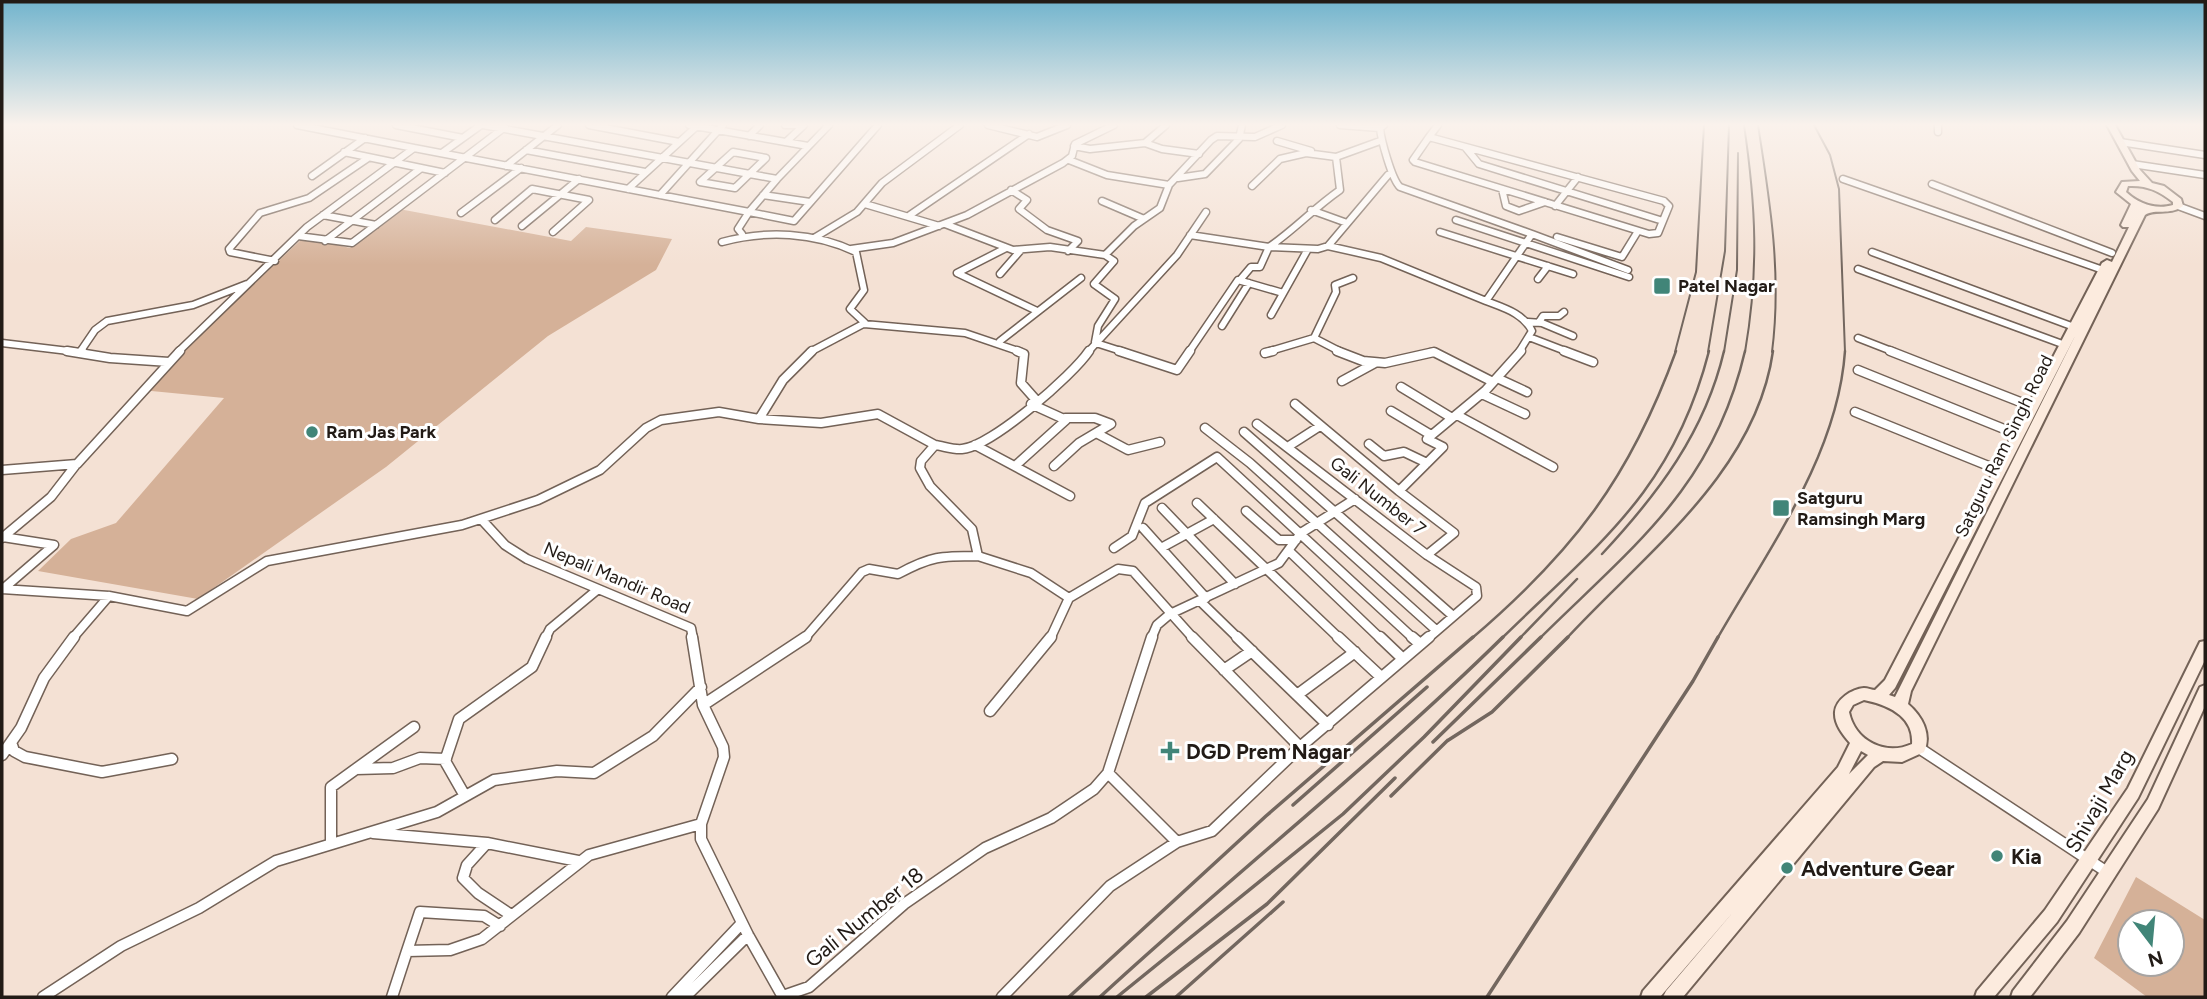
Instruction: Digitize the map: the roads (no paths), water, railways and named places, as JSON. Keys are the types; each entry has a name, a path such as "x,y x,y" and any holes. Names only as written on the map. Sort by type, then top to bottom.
{"street":[{"path":"312,176 318,172"},
{"path":"275,261 230,252 229,249 260,213 309,198 349,172"},
{"path":"3,537 51,497 77,464 169,362 298,236 382,172"},
{"path":"325,241 417,172"},
{"path":"436,172 444,173"},
{"path":"461,214 516,172"},
{"path":"540,172 794,221 837,172"},
{"path":"628,188 645,172"},
{"path":"660,195 680,172"},
{"path":"710,172 699,183 733,188 750,173"},
{"path":"742,172 777,179"},
{"path":"742,234 738,229 739,224 784,172"},
{"path":"814,238 865,204 882,183 897,172"},
{"path":"911,215 974,172"},
{"path":"722,242 742,234 780,233 814,238 851,249 893,243 942,225 1047,172"},
{"path":"1098,172 1168,185 1184,172"},
{"path":"1178,178 1207,172"},
{"path":"1252,186 1266,172"},
{"path":"1095,344 1177,370 1240,280 1251,267 1259,267 1269,247 1291,232 1311,210 1340,190 1338,172"},
{"path":"1328,246 1388,172"},
{"path":"1447,172 1655,234 1669,206 1666,202 1557,172"},
{"path":"1502,172 1663,221"},
{"path":"2127,172 2133,183"},
{"path":"2139,172 2148,184"},
{"path":"2183,172 2205,175"},
{"path":"298,236 349,244 444,173"},
{"path":"1388,175 1395,184 1408,191 1532,234 1628,273 1455,220"},
{"path":"1555,206 1577,177"},
{"path":"522,226 579,179"},
{"path":"1843,179 2103,270"},
{"path":"2178,206 2169,210 2136,204 2121,192 2121,187 2133,183 2148,184 2172,194 2178,206 2205,216"},
{"path":"1932,184 2112,253"},
{"path":"1105,255 1165,202 1168,185"},
{"path":"495,220 532,189 589,200 553,232"},
{"path":"1502,189 1506,206 1520,211 1545,202"},
{"path":"1011,190 1027,200 1019,209 1047,230 1078,241 1068,251"},
{"path":"763,195 810,202"},
{"path":"1102,201 1144,219"},
{"path":"865,204 911,215 1020,251 1050,247 1105,255 1114,263 1094,286 1115,299 1098,326 1095,344"},
{"name":"Satguru Ram Singh Road","path":"1879,696 1890,684 2136,204"},
{"name":"Satguru Ram Singh Road","path":"1900,706 1904,691 2103,288 2141,213 2149,208"},
{"path":"1311,210 1347,223"},
{"path":"2,589 109,596 187,611 267,561 482,520 589,477 646,428 661,421 719,412 759,419 836,422 878,414 935,445 962,449 975,445 1076,370 1095,344 1177,255 1206,212"},
{"path":"323,215 376,225"},
{"path":"780,233 791,224"},
{"path":"1557,237 1622,257 1638,231"},
{"path":"1440,232 1573,274"},
{"path":"1486,301 1532,234"},
{"path":"1190,235 1269,247 1308,249 1328,246 1381,258 1518,314 1528,323 1532,331 1520,355 1482,394 1427,439 1443,447 1399,491"},
{"path":"1006,248 957,273 1037,311"},
{"path":"851,249 861,262 864,290 850,309 864,319 864,324"},
{"path":"1271,315 1308,249"},
{"path":"1000,274 1020,251"},
{"path":"1872,252 2074,327"},
{"path":"1538,279 1548,266"},
{"path":"1858,269 2065,345"},
{"path":"1000,341 1081,278"},
{"path":"1265,354 1314,338 1336,292 1335,285 1353,278"},
{"path":"1240,280 1283,293"},
{"path":"1222,326 1249,283"},
{"path":"79,353 95,330 107,321 193,305 250,284"},
{"path":"1539,322 1543,316 1559,316 1564,312"},
{"path":"1528,323 1539,322 1573,336"},
{"path":"759,419 773,394 815,348 864,324 962,330 1000,341 1024,354 1021,383 1034,402 1065,418 1095,418 1111,424 1079,443 1055,466"},
{"path":"1529,337 1593,362"},
{"path":"1314,338 1342,355 1375,363 1397,362 1434,352 1527,392"},
{"path":"1858,338 2033,407"},
{"path":"2,343 169,362"},
{"path":"1342,381 1375,363"},
{"path":"1858,370 2019,435"},
{"path":"1401,387 1553,467"},
{"path":"1482,394 1525,414"},
{"path":"1295,404 1454,533 1427,555"},
{"path":"1391,411 1431,435"},
{"path":"1855,412 2001,471"},
{"path":"1015,466 1065,422 1065,418"},
{"name":"Gali Number 7","path":"1257,424 1479,592 1452,616"},
{"path":"1289,446 1320,426"},
{"path":"1205,428 1250,463 1436,630"},
{"path":"1002,997 1110,886 1177,842 1212,831 1300,747 1452,616 1244,432"},
{"path":"1098,434 1122,451 1138,451 1160,442"},
{"path":"1368,444 1384,456 1404,452 1427,463"},
{"path":"935,445 921,461 920,468 930,486 972,529 978,556"},
{"path":"975,445 1070,496"},
{"path":"1114,548 1132,536 1145,503 1217,457 1298,537 1419,643"},
{"path":"2,470 70,467 77,464"},
{"path":"1177,842 1108,773 1146,649 1157,625 1170,614 1283,560 1298,537 1355,499"},
{"path":"1197,503 1381,677"},
{"path":"1163,508 1235,584"},
{"path":"1245,511 1279,540 1298,537"},
{"path":"1160,548 1214,519"},
{"name":"Nepali Mandir Road","path":"482,520 494,535 517,554 691,628 703,705 724,757 701,824"},
{"path":"1143,528 1203,600 1328,725"},
{"path":"2,589 54,545 3,537"},
{"path":"1289,551 1402,658"},
{"path":"703,705 805,638 862,572 869,569 898,574 916,562 933,558 949,555 978,556 1031,573 1069,598"},
{"path":"990,711 1048,646 1061,622 1069,598 1118,569 1128,569 1300,747"},
{"path":"465,796 446,759 459,719 532,667 550,629 597,590"},
{"path":"2,755 12,746 43,680 68,644 109,596"},
{"name":"Shivaji Marg","path":"1983,997 2050,916 2090,861 2133,793 2205,646"},
{"path":"1224,670 1252,651"},
{"path":"1297,695 1355,652"},
{"path":"43,997 121,946 198,908 262,867 436,812 495,780 556,771 594,773 653,736 701,687"},
{"path":"2019,997 2110,874 2153,804 2205,691"},
{"path":"1852,696 1879,696 1900,706 1919,727 1922,735 1919,748 1910,755 1897,757 1881,754 1858,742 1845,728 1840,714 1844,702 1852,696"},
{"path":"331,844 331,787 414,727"},
{"path":"1649,997 1843,772 1858,742"},
{"path":"12,746 18,754 25,757 102,772 122,771 172,759"},
{"path":"1919,748 2110,874"},
{"path":"1672,997 1869,762 1881,754"},
{"path":"356,769 393,768 420,758 446,759"},
{"name":"Gali Number 18","path":"783,997 809,987 904,904 985,848 1051,818 1083,799 1108,773"},
{"path":"407,951 450,950 482,939 578,861 613,848 701,824 705,852 783,997"},
{"path":"368,833 487,843 578,861"},
{"path":"487,843 467,865 463,878 478,893 511,915"},
{"path":"392,997 420,912 484,916 500,926"},
{"path":"672,997 742,923"},
{"path":"685,997 748,935"}],"railway":[{"path":"1675,352 1696,272 1701,172"},
{"path":"1708,352 1725,251 1728,172"},
{"path":"1724,352 1737,270 1738,172"},
{"path":"1745,352 1754,266 1750,172"},
{"path":"1765,172 1775,266 1772,352"},
{"path":"1834,172 1839,189 1845,351"},
{"path":"1471,639 1540,575 1594,510 1639,437 1676,351"},
{"path":"1501,639 1600,543 1628,512 1653,478 1675,442 1694,400 1709,351"},
{"path":"1602,554 1642,508 1677,460 1705,408 1724,351"},
{"path":"1539,639 1637,543 1691,478 1713,441 1731,399 1745,351"},
{"path":"1567,638 1661,543 1721,473 1744,436 1762,395 1773,351"},
{"path":"1717,639 1798,501 1815,464 1840,390 1845,351"},
{"path":"1519,639 1577,579"},
{"path":"1069,997 1266,816 1473,637"},
{"path":"1100,997 1404,730 1503,637"},
{"path":"1117,997 1343,814 1424,737 1521,637"},
{"path":"1433,742 1541,637"},
{"path":"1487,997 1693,681 1718,637"},
{"path":"1447,741 1492,712 1567,638"},
{"path":"1293,805 1427,687"},
{"path":"1391,796 1448,740"},
{"path":"1146,997 1267,904 1395,778"},
{"path":"1176,997 1283,902"}],"place":[{"name":"Patel Nagar","path":"1662,286"},
{"name":"Ram Jas Park","path":"312,432"},
{"name":"Satguru Ramsingh Marg","path":"1781,508"},
{"name":"DGD Prem Nagar","path":"1170,751"},
{"name":"Kia","path":"1997,856"},
{"name":"Adventure Gear","path":"1787,868"}]}
